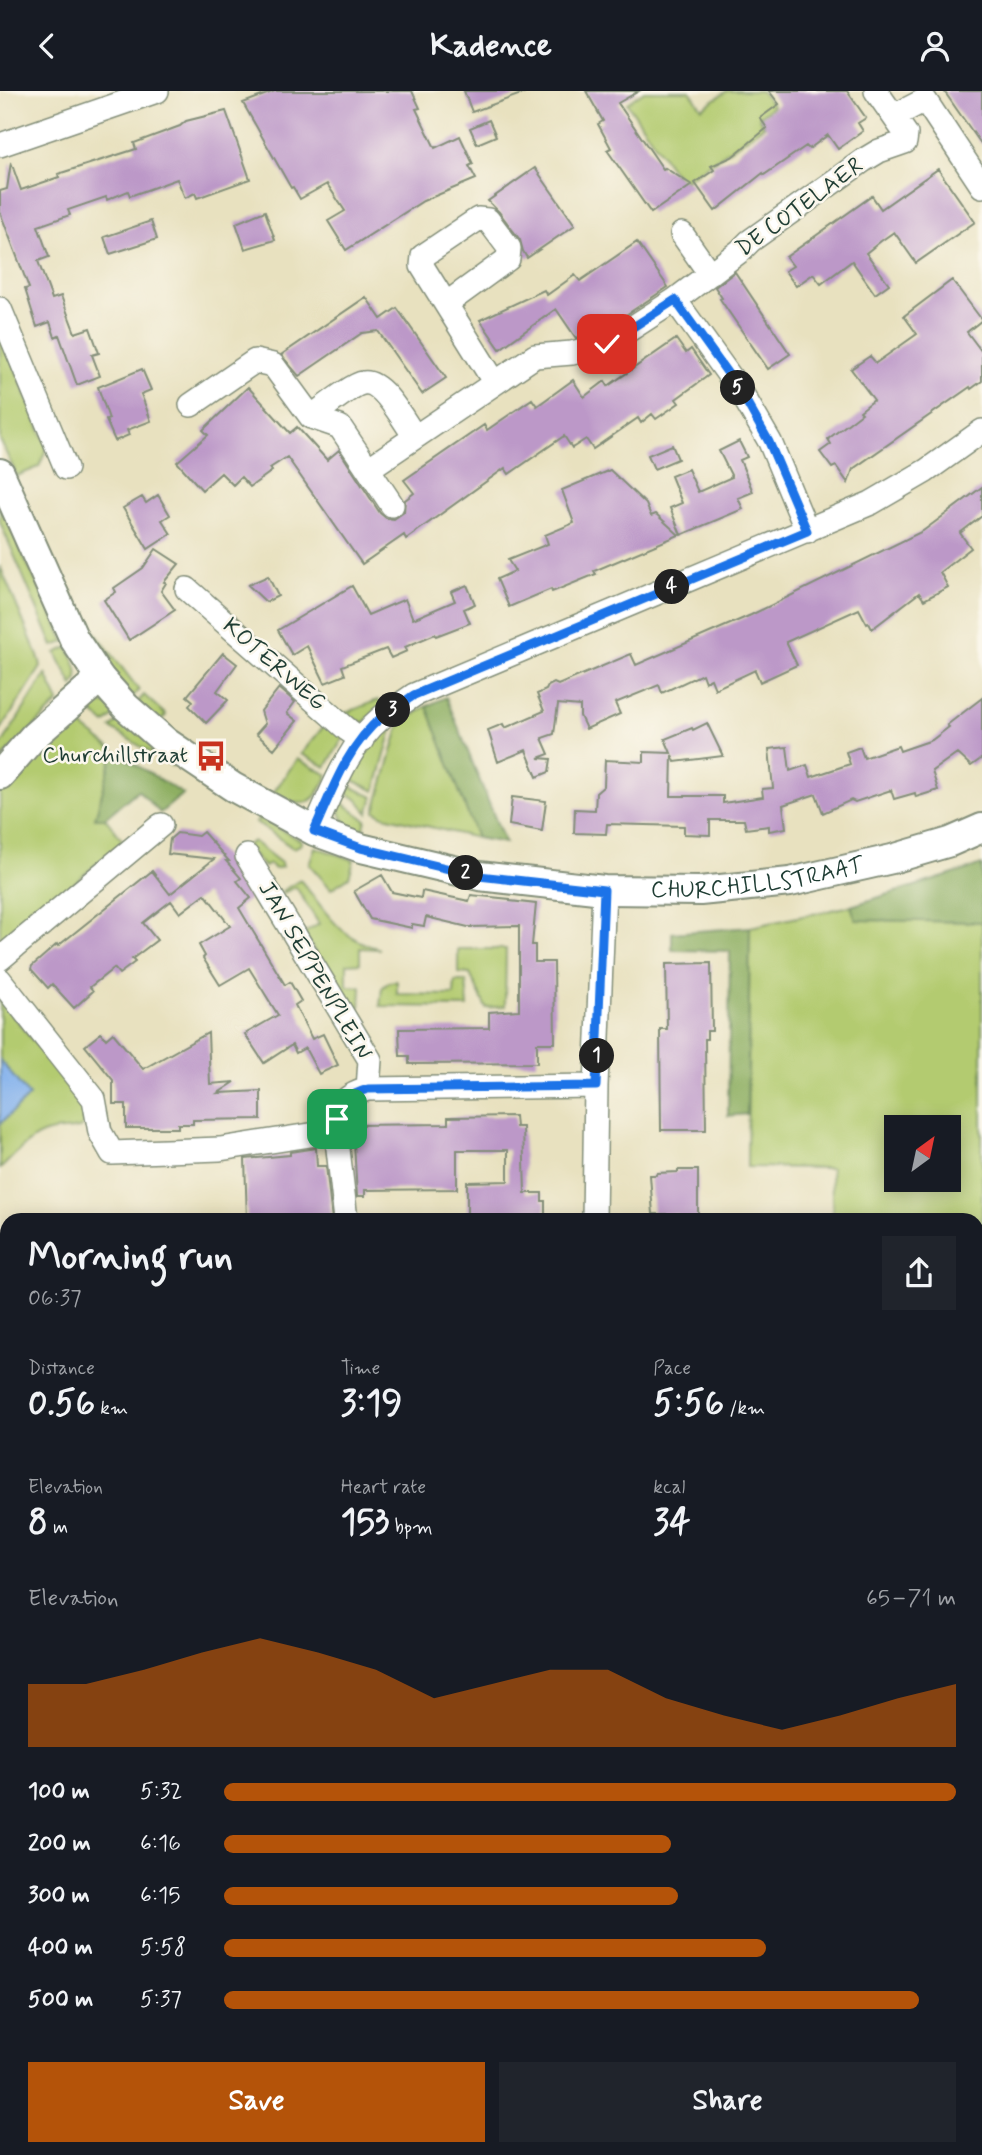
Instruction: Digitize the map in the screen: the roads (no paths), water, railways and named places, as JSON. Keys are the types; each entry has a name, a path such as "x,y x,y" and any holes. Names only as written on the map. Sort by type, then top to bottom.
{"street":[{"path":"0,145 158,91"},
{"name":"DE COTELAER","path":"368,469 535,356 572,353 607,344 675,300 750,241 864,160 879,151 905,142 906,134 876,91"},
{"path":"894,116 925,100 982,186"},
{"path":"682,234 710,274"},
{"path":"675,300 741,392 764,432 807,531"},
{"path":"446,304 495,383"},
{"path":"0,309 66,468"},
{"path":"191,405 255,361 273,365 311,417 340,427 392,505"},
{"path":"311,417 361,382 373,383 382,390 415,437"},
{"path":"314,831 344,768 362,740 380,718 414,695 871,503 926,471 982,431"},
{"name":"CHURCHILLSTRAAT","path":"0,473 74,639 100,678 126,707 166,742 233,787 314,831 361,848 479,876 604,890 700,891 790,882 892,859 950,842 982,828"},
{"name":"KOTERWEG","path":"187,589 362,740"},
{"path":"0,775 34,736 100,678"},
{"path":"0,959 161,825"},
{"name":"JAN SEPPENPLEIN","path":"247,856 370,1060 368,1089"},
{"path":"594,1213 604,890"},
{"path":"0,980 94,1100 100,1132 112,1153 220,1149 335,1132"},
{"name":"JAN SEPPENPLEIN","path":"345,1213 335,1132 338,1110 352,1093 368,1089 596,1086"}],"water":[{"path":"0,1060 29,1096 0,1124"}],"place":[{"name":"Churchillstraat","path":"211,756"}]}
